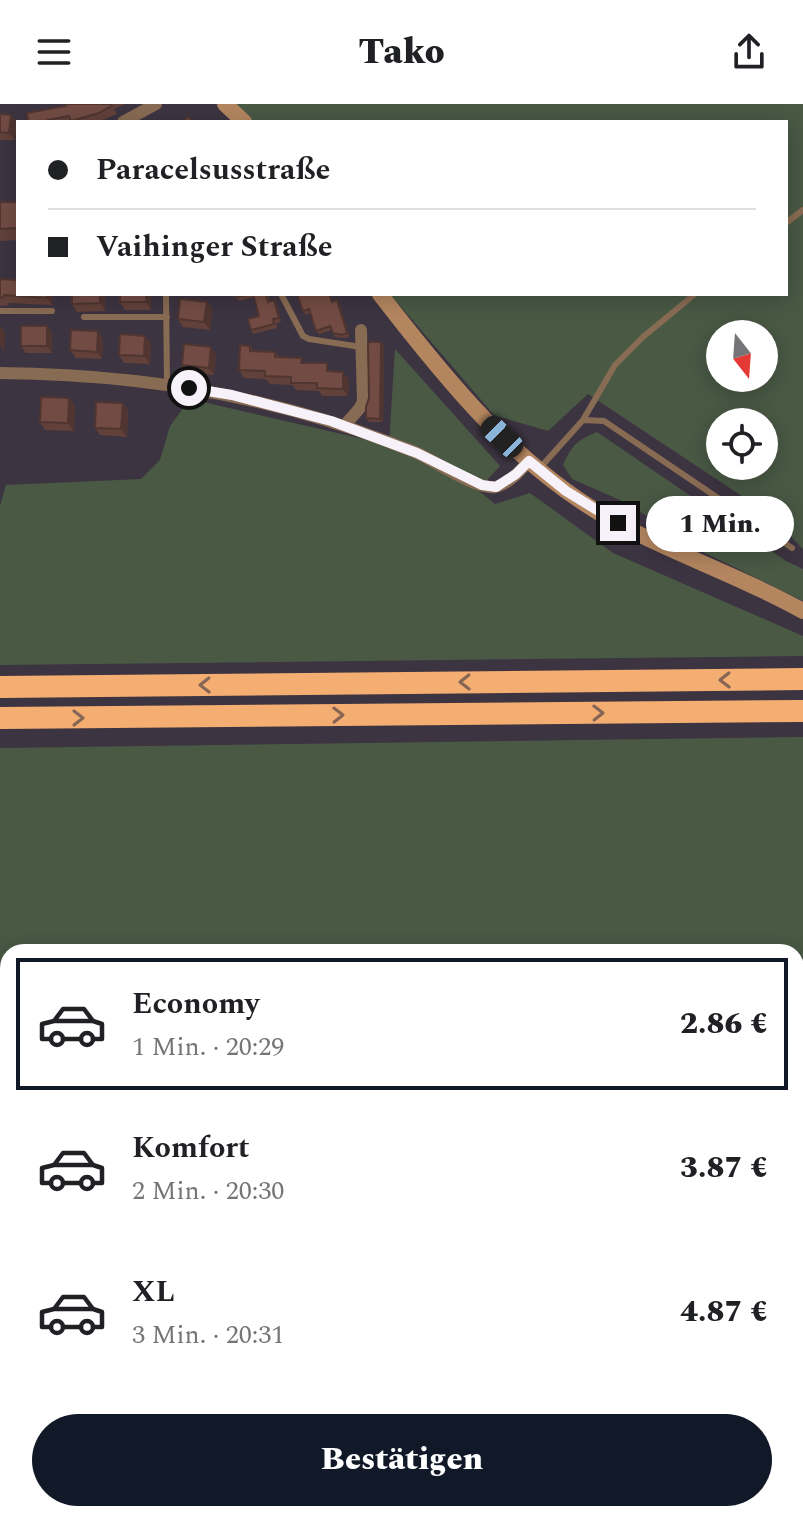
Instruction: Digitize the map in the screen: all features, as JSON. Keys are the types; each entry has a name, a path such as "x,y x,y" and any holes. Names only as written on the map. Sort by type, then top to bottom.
{"highway":[{"path":"0,687 803,679"},
{"path":"0,718 803,711"}],"main road":[{"path":"225,104 242,120"},
{"path":"382,296 440,371 489,425 566,491 618,523 803,611"}],"street":[{"path":"127,120 156,104"},
{"path":"345,425 363,402 361,330"},
{"path":"0,373 83,375 232,395 345,425 417,453 482,485 496,487 534,465"}],"lane":[{"path":"166,296 167,384"},
{"path":"282,296 303,336 361,347"},
{"path":"534,465 583,420 615,365 693,296"},
{"path":"0,311 52,311"},
{"path":"84,317 167,317"},
{"path":"583,420 604,421 792,548"}],"green space":[{"path":"231,104 803,104 803,549 766,512 718,480 778,480 778,408 706,408 706,472 588,394 548,431 494,415 392,296 788,296 788,120 247,120"},
{"path":"395,349 500,466 478,490 495,504 530,493 613,553 803,636 803,656 0,665 0,506 6,485 141,479 160,460 170,426 190,399 389,445"},
{"path":"597,432 786,561 803,569 803,601 693,547 620,500 572,479 563,465 566,458 576,444"},
{"path":"803,737 803,944 0,944 0,748"}],"building":[{"path":"66,106 112,106 74,120 69,116 28,120 27,113"},
{"path":"0,114 11,115 9,133 0,132"},
{"path":"0,202 16,202 16,228 0,229"},
{"path":"0,279 16,280 16,296 4,295 0,298"},
{"path":"72,296 100,296 100,303 72,304"},
{"path":"120,296 146,296 146,302 120,302"},
{"path":"254,296 266,296 268,302 274,300 279,318 273,319 274,324 251,330 248,319 259,316"},
{"path":"298,296 330,296 332,302 337,300 347,333 333,333 330,326 316,331 309,309 303,311"},
{"path":"180,299 207,302 204,322 178,319"},
{"path":"21,326 47,326 47,346 21,346"},
{"path":"71,330 98,331 97,352 70,350"},
{"path":"120,334 145,336 144,356 119,355"},
{"path":"368,342 381,342 380,419 366,418 369,398"},
{"path":"184,344 211,347 209,368 182,365"},
{"path":"240,345 250,346 250,351 275,352 275,357 302,358 301,363 327,363 327,371 343,372 343,389 317,388 317,383 291,383 291,377 265,376 265,371 239,370"},
{"path":"41,397 69,398 68,423 40,422"},
{"path":"96,402 123,403 121,429 95,428"}],"route":[{"path":"189,388 232,395 331,421 417,453 482,485 496,487 529,461 566,491 618,523"}]}
